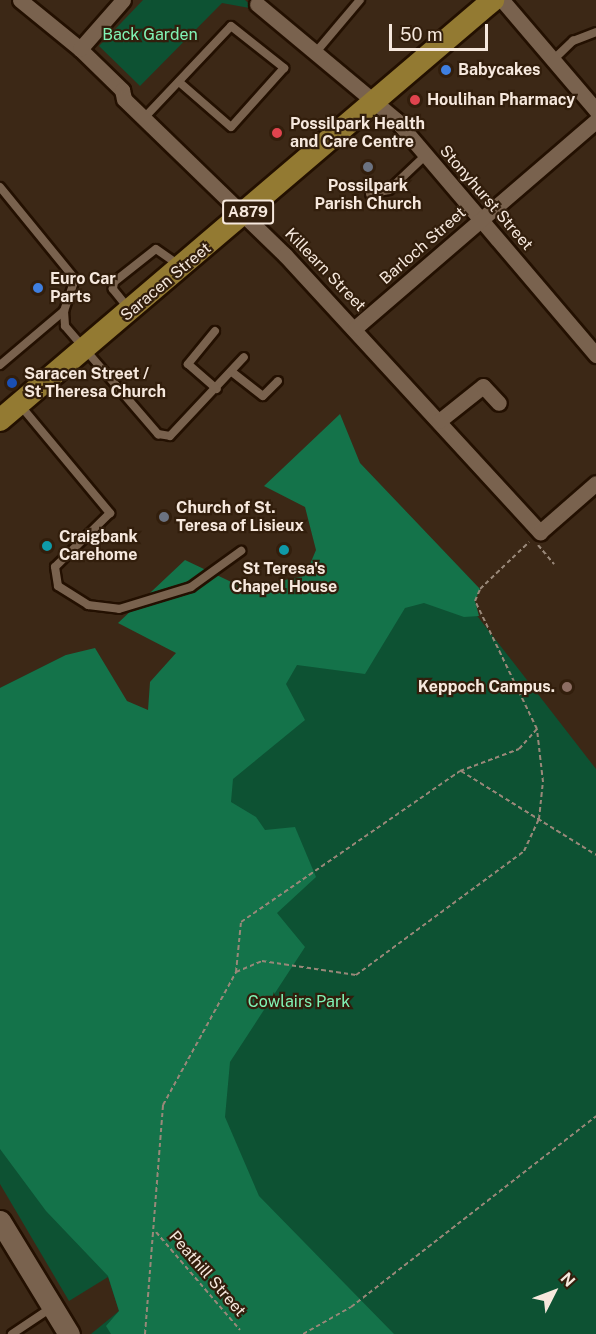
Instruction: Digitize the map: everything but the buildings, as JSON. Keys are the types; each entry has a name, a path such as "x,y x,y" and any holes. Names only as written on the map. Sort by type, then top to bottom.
{"main road":[{"name":"Saracen Street","path":"0,420 245,215 493,0"}],"street":[{"name":"Killearn Street","path":"20,0 80,49 356,328 540,532 596,483"},
{"path":"80,49 123,0"},
{"path":"502,0 596,110"},
{"name":"Stonyhurst Street","path":"257,4 316,52 373,104 396,120 596,355"},
{"name":"Barloch Street","path":"356,328 596,121"},
{"path":"439,421 483,386 499,403"},
{"path":"0,1221 69,1334"}],"lane":[{"path":"316,52 360,0"},
{"path":"145,117 231,26 284,68 231,127 179,82"},
{"path":"553,60 573,41 596,33"},
{"path":"370,194 389,190 426,155"},
{"path":"0,187 75,279 64,311 66,326 158,434 170,436 217,389 244,357"},
{"path":"131,311 112,285 153,250 167,252 182,268"},
{"path":"0,365 64,311"},
{"path":"215,331 188,364 217,389"},
{"path":"232,372 263,396 278,381"},
{"path":"19,404 110,513 55,567 58,586 88,605 119,609 191,587 241,551"},
{"path":"12,1334 52,1308"}],"path":[{"path":"236,972 262,961 356,975 524,850 538,819 543,782 537,729 475,601 480,589 532,539 554,564"},
{"path":"145,1334 156,1232 163,1105 236,972 241,922 460,771 519,749 537,729"},
{"path":"460,771 596,855"},
{"path":"303,1334 351,1307 596,1116"},
{"name":"Peathill Street","path":"156,1232 240,1330"}],"green space":[{"name":"Back Garden","path":"143,0 245,0 255,9 222,3 140,86 99,46"},
{"path":"340,414 360,463 480,589 475,601 479,616 464,617 424,603 405,608 365,674 297,665 286,684 305,720 233,779 231,802 256,817 265,830 295,827 316,877 277,913 305,947 230,1062 225,1117 259,1196 394,1334 111,1334 106,1326 119,1311 108,1276 46,1211 0,1149 0,688 66,655 95,648 127,701 148,710 150,682 176,653 118,623 185,560 244,588 305,576 316,550 305,507 264,486"},
{"name":"Cowlairs Park","path":"409,528 596,769 596,1334 91,1334 119,1311 108,1277 69,1301 0,1184 0,688 66,655 140,750"}],"place":[{"name":"Babycakes","path":"446,70"},
{"name":"Houlihan Pharmacy","path":"415,100"},
{"name":"Possilpark Health and Care Centre","path":"277,133"},
{"name":"Possilpark Parish Church","path":"368,167"},
{"name":"Euro Car Parts","path":"38,288"},
{"name":"Saracen Street / St Theresa Church","path":"12,383"},
{"name":"Church of St. Teresa of Lisieux","path":"164,517"},
{"name":"Craigbank Carehome","path":"47,546"},
{"name":"St Teresa's Chapel House","path":"284,550"},
{"name":"Keppoch Campus.","path":"567,687"}]}
